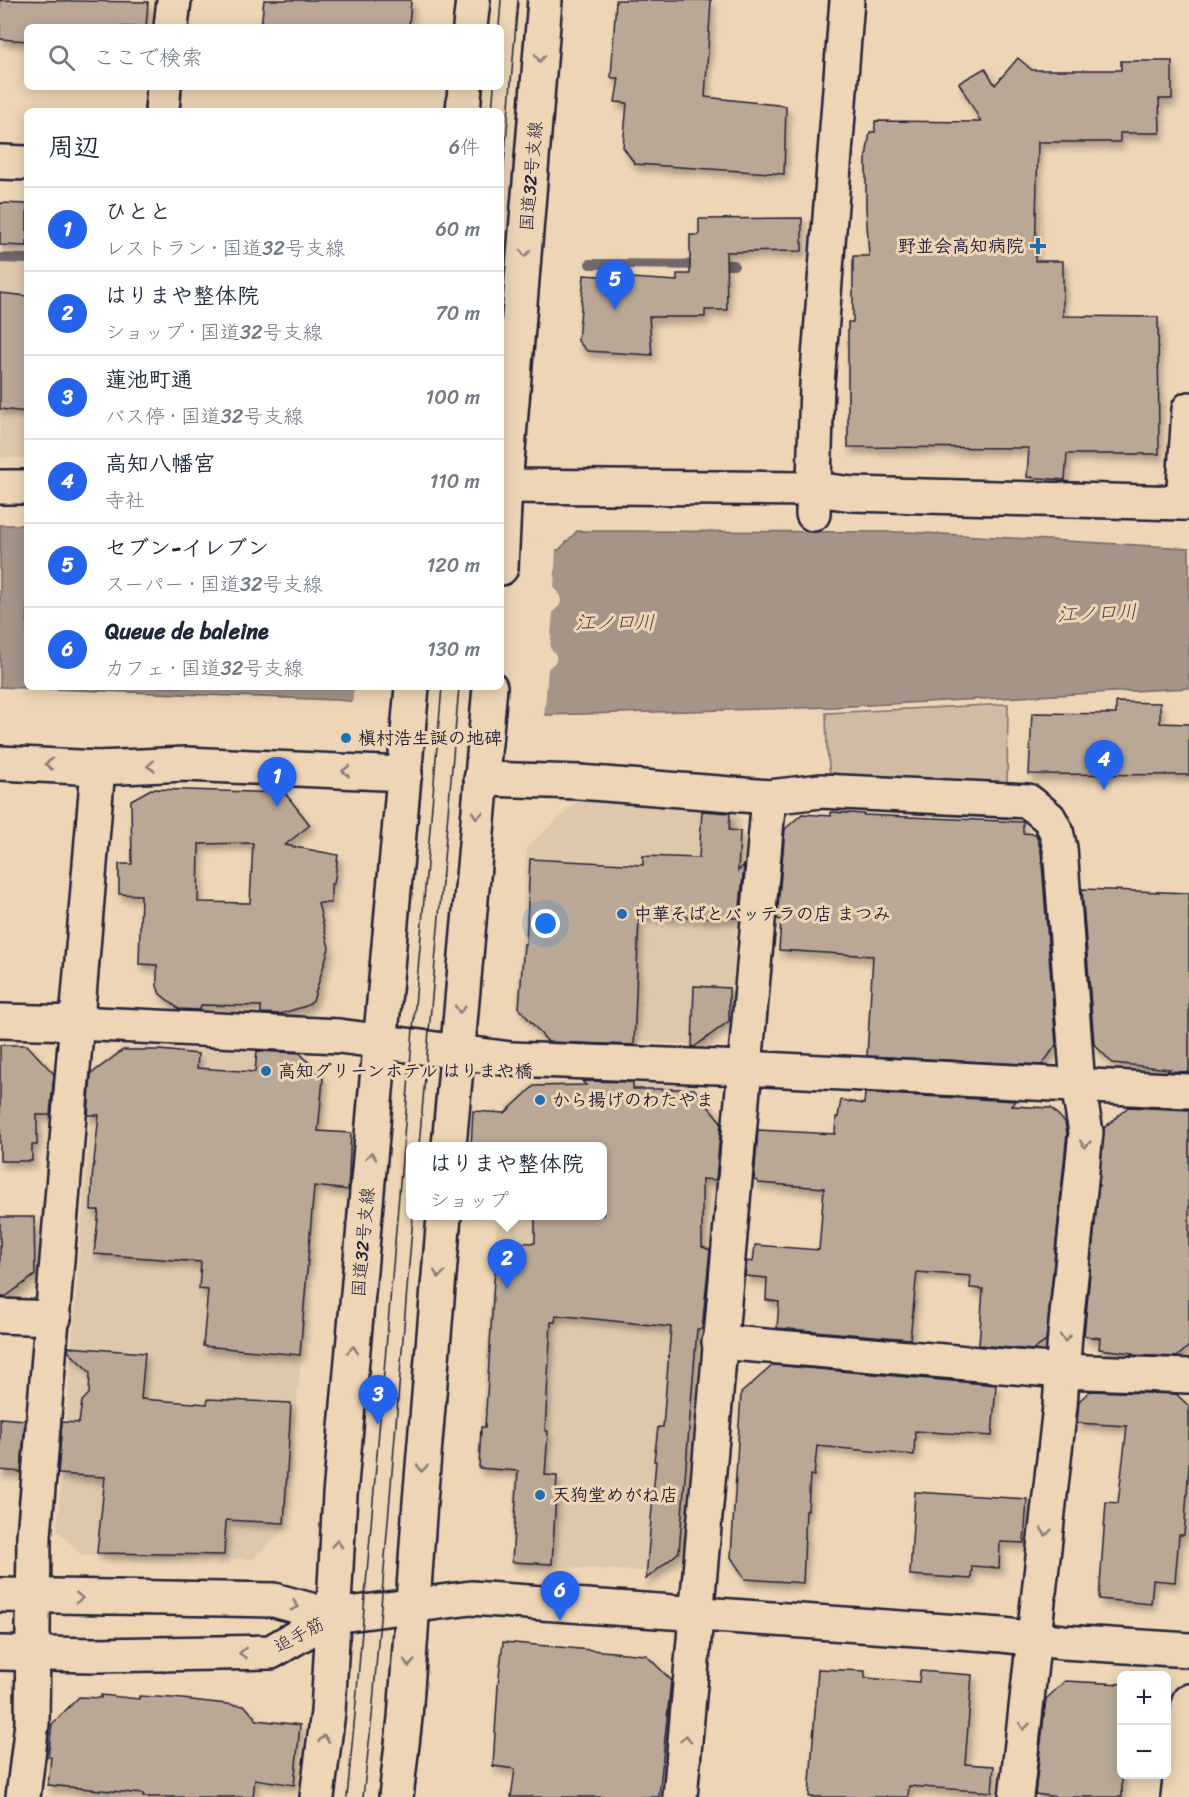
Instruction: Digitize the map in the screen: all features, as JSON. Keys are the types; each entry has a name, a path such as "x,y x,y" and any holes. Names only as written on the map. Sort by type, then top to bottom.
{"main road":[{"path":"171,24 174,0"},
{"path":"470,24 473,0"},
{"name":"国道32号支線","path":"504,474 545,0"},
{"path":"813,502 817,384 847,0"},
{"path":"162,108 164,90"},
{"path":"463,108 465,90"},
{"path":"0,162 24,163"},
{"path":"504,486 813,502 853,494 1186,503 1189,409"},
{"path":"0,487 24,487"},
{"name":"国道32号支線","path":"317,1797 328,1712 340,1495 411,698"},
{"path":"449,1142 489,701"},
{"path":"0,762 98,768 186,764 405,774"},
{"path":"23,1797 32,1723 34,1536 54,1318 98,768"},
{"path":"481,779 579,782 769,797 820,791 1028,801 1049,818 1056,831 1060,848 1078,1086 1086,1132 1060,1406 1016,1797"},
{"path":"680,1797 769,797"},
{"path":"0,1021 339,1036 511,1059 744,1068 1189,1091"},
{"path":"396,1797 444,1220"},
{"path":"0,1316 54,1318"},
{"path":"719,1342 1062,1371 1189,1376"},
{"name":"追手筋","path":"0,1595 274,1600 333,1616"},
{"path":"333,1616 471,1598 1189,1650"},
{"name":"追手筋","path":"0,1653 95,1655 271,1652 333,1616"},
{"path":"1178,1797 1189,1701"}],"shaded area":[{"path":"0,263 24,264 24,458 0,458"},
{"path":"1008,704 1007,785 830,774 826,713"},
{"path":"579,800 731,808 742,820 731,1022 701,1045 539,1038 516,1009 527,847"},
{"path":"123,1047 301,1052 326,1076 286,1528 253,1559 82,1555 57,1530 94,1069"},
{"path":"534,1082 697,1085 721,1114 683,1551 654,1572 510,1564 515,1473 477,1470 497,1220 607,1220 607,1142 503,1142 506,1106"}],"water":[{"name":"江ノ口川","path":"0,525 24,525 24,688 0,687"},
{"name":"江ノ口川","path":"577,531 908,532 1189,548 1189,688 832,707 547,715 336,700 78,690 504,690 504,543 559,550"}],"pier":[{"path":"504,540 556,546 554,589 558,591 561,600 560,605 553,612 550,648 556,655 556,661 548,669 544,718 352,704 354,690 504,690"}],"building":[{"path":"0,0 148,2 146,24 24,24 24,41 0,39"},
{"path":"264,0 411,0 409,24 261,24"},
{"path":"616,0 711,0 705,97 786,106 784,174 635,164 623,147 627,103 615,102 619,78 611,78"},
{"path":"1018,58 1032,70 1121,70 1121,61 1172,61 1172,99 1159,99 1160,133 1120,133 1120,142 1038,142 1035,261 1063,261 1063,316 1158,317 1159,454 1067,454 1065,480 1027,477 1029,448 848,447 848,322 853,322 853,256 869,256 866,157 870,132 875,132 875,121 981,122 959,83 985,68 995,85"},
{"path":"0,203 24,204 24,246 0,245"},
{"path":"802,218 802,251 726,252 727,310 705,310 705,317 649,317 652,355 587,351 578,341 584,275 677,281 677,274 690,274 690,235 699,235 699,219"},
{"path":"0,293 24,296 24,412 0,409"},
{"path":"1116,702 1160,703 1160,723 1189,724 1189,775 1029,774 1032,713 1116,714"},
{"path":"151,789 285,793 310,825 285,845 338,855 334,884 331,884 331,903 318,903 329,948 313,1001 306,1006 280,1014 261,1013 261,1006 201,1005 200,1010 179,1009 160,994 157,986 157,965 139,964 141,895 119,894 119,864 132,864 131,800","holes":["253,843 250,903 198,902 199,844"]},
{"path":"702,811 730,813 729,830 740,831 738,871 744,865 739,918 639,916 634,1045 548,1042 519,1008 524,944 526,944 530,859 643,865 643,856 699,858"},
{"path":"831,812 1023,822 1023,833 1036,834 1041,851 1056,1045 1042,1065 867,1056 873,956 779,950 781,920 777,919 785,829 802,814 831,816"},
{"path":"1082,889 1189,893 1189,1072 1112,1063 1094,1044"},
{"path":"694,986 729,988 729,1021 692,1047"},
{"path":"0,1045 27,1045 54,1074 50,1115 37,1115 37,1145 32,1145 32,1161 0,1161"},
{"path":"123,1050 160,1050 198,1054 197,1068 255,1072 257,1051 300,1053 323,1079 318,1131 351,1133 348,1190 314,1186 300,1355 203,1346 208,1290 199,1289 201,1262 94,1254 99,1210 91,1210 92,1180 99,1115 88,1115 91,1074"},
{"path":"582,1081 633,1082 633,1089 694,1089 721,1122 716,1180 702,1179 702,1247 710,1250 702,1329 697,1329 679,1552 646,1579 656,1461 654,1461 658,1427 663,1427 671,1327 556,1315 555,1322 551,1322 545,1475 557,1476 552,1564 512,1562 518,1471 479,1468 481,1427 485,1427 494,1280 500,1242 535,1243 535,1220 607,1220 607,1142 471,1142 473,1111 505,1113 534,1086 586,1085"},
{"path":"865,1093 1016,1101 1012,1106 1051,1108 1065,1122 1067,1133 1046,1341 1033,1350 979,1345 983,1289 970,1288 971,1276 917,1272 910,1339 777,1328 779,1302 766,1300 767,1278 745,1276 747,1261 753,1262 755,1245 819,1250 824,1188 758,1183 754,1180 758,1130 835,1134 836,1117 838,1117 841,1100 864,1104"},
{"path":"1128,1107 1189,1110 1189,1346 1177,1357 1130,1355 1133,1353 1099,1349 1100,1338 1084,1336 1104,1128"},
{"path":"0,1217 34,1217 35,1275 5,1297 0,1297"},
{"path":"69,1347 145,1353 141,1399 207,1404 208,1399 291,1403 284,1523 226,1520 224,1555 97,1553 105,1477 58,1474 62,1422 79,1423 82,1401 89,1394 90,1372 68,1351"},
{"path":"773,1365 996,1385 992,1436 915,1431 914,1455 817,1446 814,1476 810,1475 808,1510 806,1510 803,1583 745,1579 731,1557 741,1393"},
{"path":"1090,1391 1176,1394 1189,1406 1189,1465 1184,1535 1179,1535 1175,1582 1153,1580 1151,1604 1099,1599 1106,1502 1118,1503 1127,1426 1077,1423 1079,1401"},
{"path":"0,1418 25,1420 21,1472 0,1470"},
{"path":"915,1492 1027,1499 1024,1543 1000,1542 999,1568 972,1566 971,1579 910,1575"},
{"path":"503,1642 646,1655 671,1680 659,1797 511,1797 515,1769 493,1766"},
{"path":"818,1669 865,1671 865,1678 919,1682 920,1671 972,1675 965,1764 994,1766 992,1792 909,1786 908,1797 809,1797"},
{"path":"1065,1681 1117,1684 1117,1779 1122,1779 1122,1797 1057,1797 1035,1794 1046,1699"},
{"path":"101,1695 139,1699 139,1696 173,1698 245,1706 257,1720 300,1725 294,1785 255,1779 253,1797 143,1797 143,1794 48,1785 51,1757 48,1757 52,1724 79,1697 101,1698"}],"waterway":[{"path":"0,258 24,259"},
{"path":"590,264 734,265"}],"tram line":[{"path":"499,24 501,0"},
{"path":"504,165 518,0"},
{"path":"492,108 494,90"},
{"path":"347,1797 442,690"},
{"path":"419,1142 459,690"},
{"path":"363,1797 372,1716 413,1220"}],"place":[{"name":"野並会高知病院","path":"1038,246"},
{"name":"セブン-イレブン","path":"615,310"},
{"name":"槇村浩生誕の地碑","path":"346,738"},
{"name":"高知八幡宮","path":"1104,790"},
{"name":"ひとと","path":"277,807"},
{"name":"中華そばとバッテラの店 まつみ","path":"622,914"},
{"name":"高知グリーンホテル はりまや橋","path":"266,1071"},
{"name":"から揚げのわたやま","path":"540,1100"},
{"name":"はりまや整体院","path":"507,1289"},
{"name":"蓮池町通","path":"378,1425"},
{"name":"天狗堂めがね店","path":"540,1495"},
{"name":"Queue de baleine","path":"560,1621"}]}
